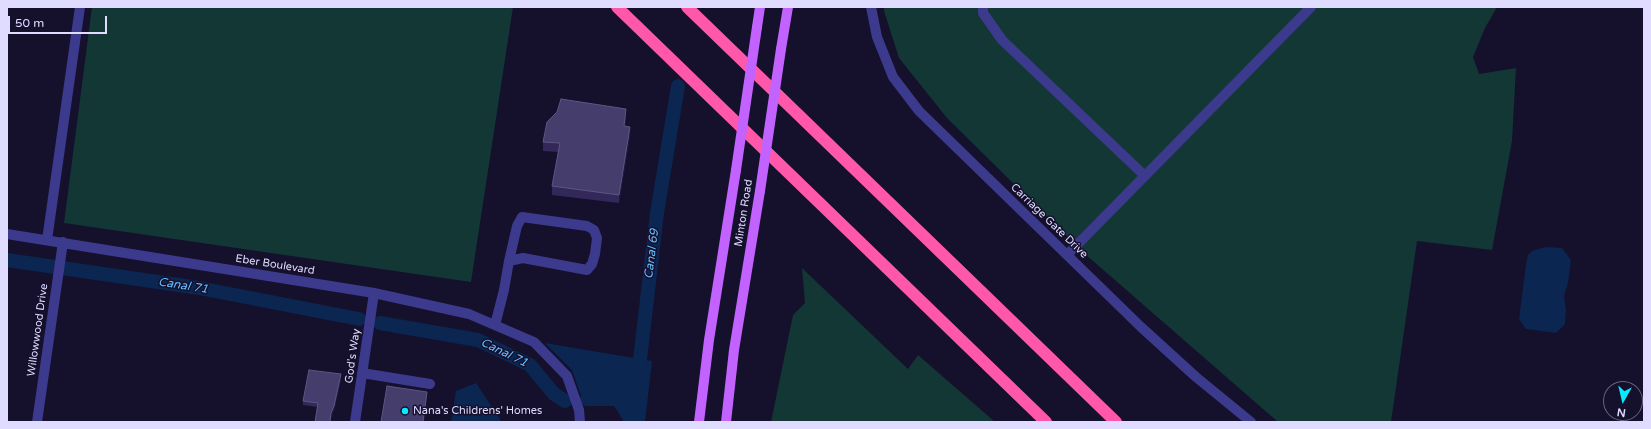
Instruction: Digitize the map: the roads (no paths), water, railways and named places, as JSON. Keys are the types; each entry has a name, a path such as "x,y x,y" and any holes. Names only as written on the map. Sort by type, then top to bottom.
{"highway":[{"path":"617,7 1046,422"},
{"path":"687,7 1116,422"}],"main road":[{"name":"Minton Road","path":"699,422 708,340 736,170 760,7"},
{"name":"Minton Road","path":"726,422 734,350 788,7"}],"street":[{"path":"47,240 80,7"},
{"name":"Carriage Gate Drive","path":"871,7 877,37 893,77 919,111 1140,327 1196,377 1251,422"},
{"path":"983,7 983,12 1002,40 1145,176"},
{"path":"1067,255 1311,7"},
{"path":"495,325 504,290 509,261 517,226 522,217 576,223 587,226 594,230 597,238 592,264 587,270 523,258 509,261"},
{"name":"Eber Boulevard","path":"7,234 47,240 62,248 374,293 469,314 534,342 567,376 579,410 580,422"},
{"name":"Willowwood Drive","path":"37,422 62,248"},
{"name":"God's Way","path":"355,422 374,293"},
{"path":"362,373 430,384"}],"water":[{"path":"1545,247 1562,248 1571,260 1568,283 1564,296 1566,310 1565,324 1556,333 1526,329 1519,319 1528,255 1532,251"},
{"path":"545,343 652,361 645,422 624,422 617,410 609,401 599,397 584,404 572,370"},
{"path":"476,383 502,422 451,422 456,391"}],"waterway":[{"name":"Canal 69","path":"638,377 657,213 678,86"},
{"name":"Canal 71","path":"7,260 199,288 359,319"},
{"name":"Canal 71","path":"380,323 478,340 530,365 554,394 565,401"},
{"name":"Canal 71","path":"587,399 622,399"}],"place":[{"name":"Nana's Childrens' Homes","path":"405,411"}]}
